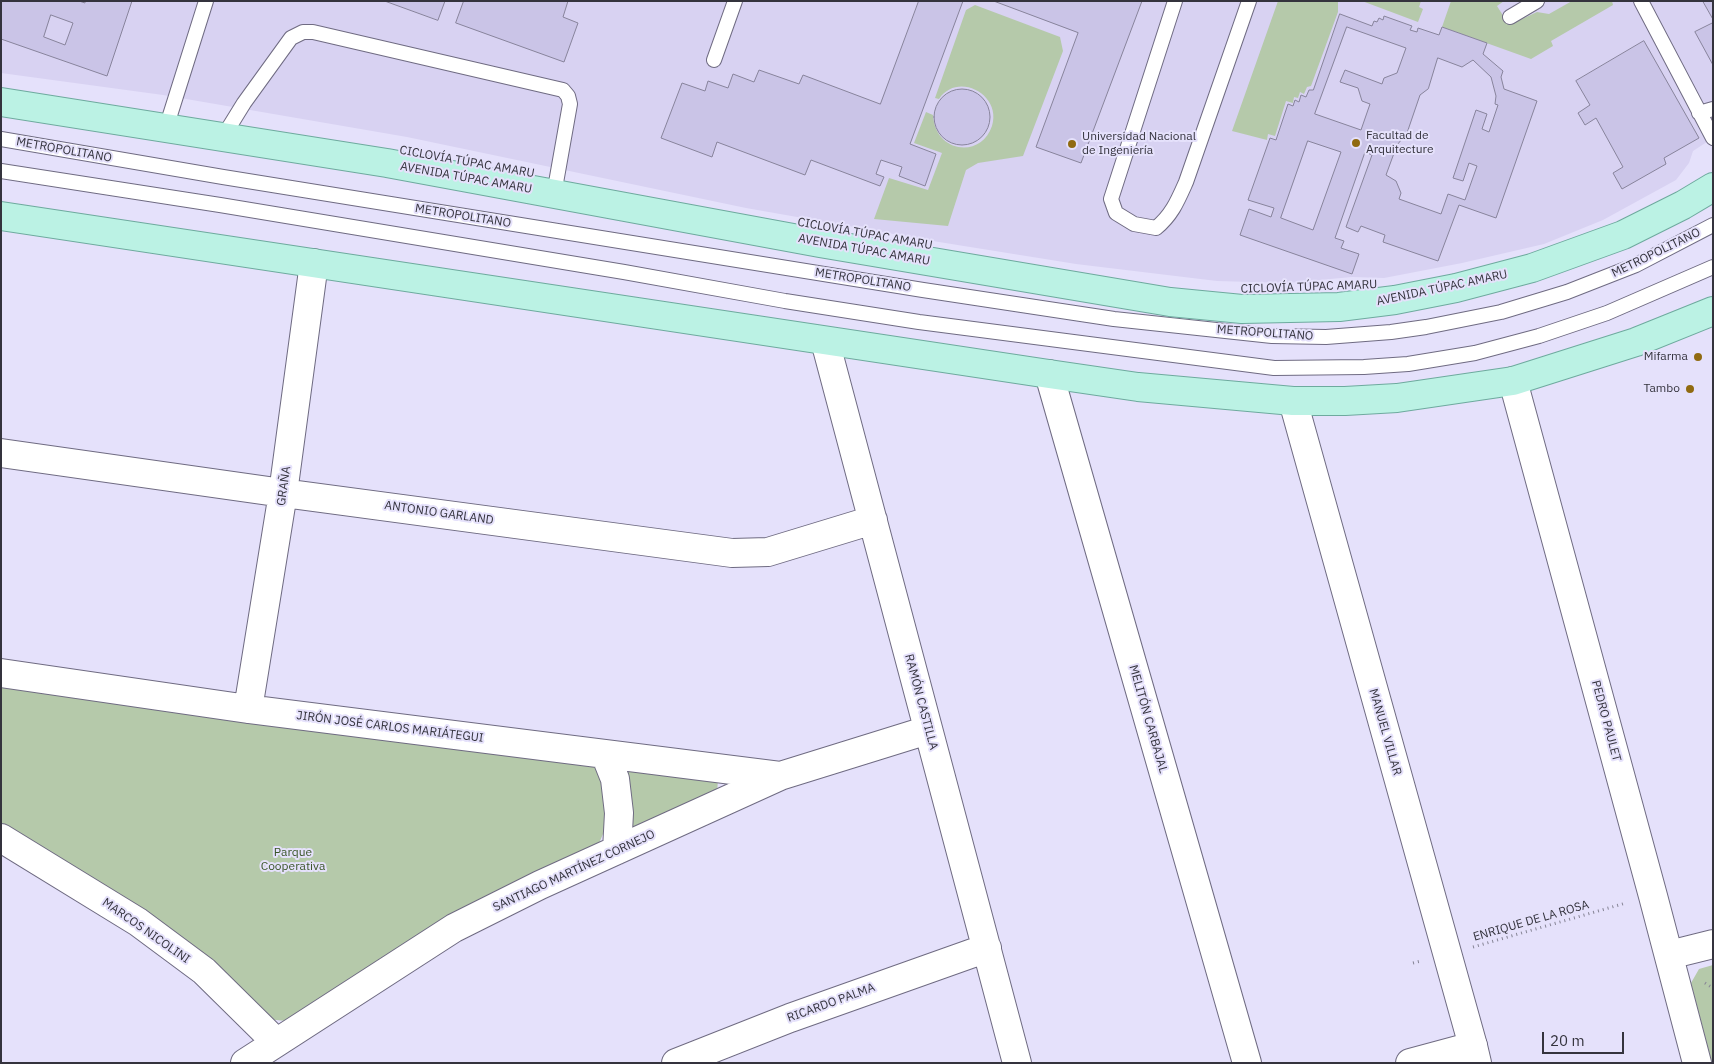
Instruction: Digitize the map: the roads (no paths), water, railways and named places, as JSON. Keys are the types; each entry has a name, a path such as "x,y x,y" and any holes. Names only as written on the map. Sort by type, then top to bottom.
{"main road":[{"name":"AVENIDA TÚPAC AMARU","path":"1,102 387,163 820,243 1151,299 1242,309 1338,307 1395,300 1456,288 1532,268 1623,235 1683,205 1713,187"},
{"path":"1,216 488,291 1138,387 1293,401 1397,398 1513,381 1636,342 1713,311"}],"street":[{"name":"GRAÑA","path":"248,709 283,493 314,263"},
{"name":"RAMÓN CASTILLA","path":"825,341 1018,1063"},
{"name":"MELITÓN CARBAJAL","path":"1049,374 1247,1063"},
{"name":"PEDRO PAULET","path":"1513,381 1697,1063"},
{"name":"MANUEL VILLAR","path":"1293,401 1475,1054"},
{"name":"ANTONIO GARLAND","path":"1,453 732,553 768,552 873,520"},
{"name":"JIRÓN JOSÉ CARLOS MARIÁTEGUI","path":"1,673 248,709 780,776"},
{"name":"SANTIAGO MARTÍNEZ CORNEJO","path":"245,1063 454,928 540,885 780,776 928,730"},
{"path":"605,754 615,779 619,813 617,850"},
{"name":"MARCOS NICOLINI","path":"1,838 138,922 204,971 276,1042"},
{"path":"1669,956 1713,944"},
{"name":"RICARDO PALMA","path":"676,1063 790,1018 987,948"},
{"path":"1410,1063 1475,1054"}],"lane":[{"path":"166,128 206,1"},
{"path":"714,60 735,1"},
{"path":"1175,1 1111,199 1116,213 1134,224 1156,228 1174,208 1186,182 1249,1"},
{"path":"1510,17 1536,1"},
{"path":"1641,1 1713,138"},
{"path":"222,137 291,38 303,32 313,32 563,90 568,96 570,104 554,194"},
{"path":"1699,112 1713,109"},
{"name":"METROPOLITANO","path":"1,139 223,177 1114,319 1272,336 1326,337 1391,332 1501,312 1534,303 1599,280 1662,252 1713,225"},
{"path":"1,171 624,272 795,303 1274,368 1364,367 1408,364 1475,352 1539,336 1606,313 1713,267"}],"place":[{"name":"Facultad de Arquitecture","path":"1356,143"},
{"name":"Universidad Nacional de Ingeniería","path":"1072,144"},
{"name":"Mifarma","path":"1698,357"},
{"name":"Tambo","path":"1690,389"}],"park label":[{"name":"Parque Cooperativa","path":"293,860"}]}
